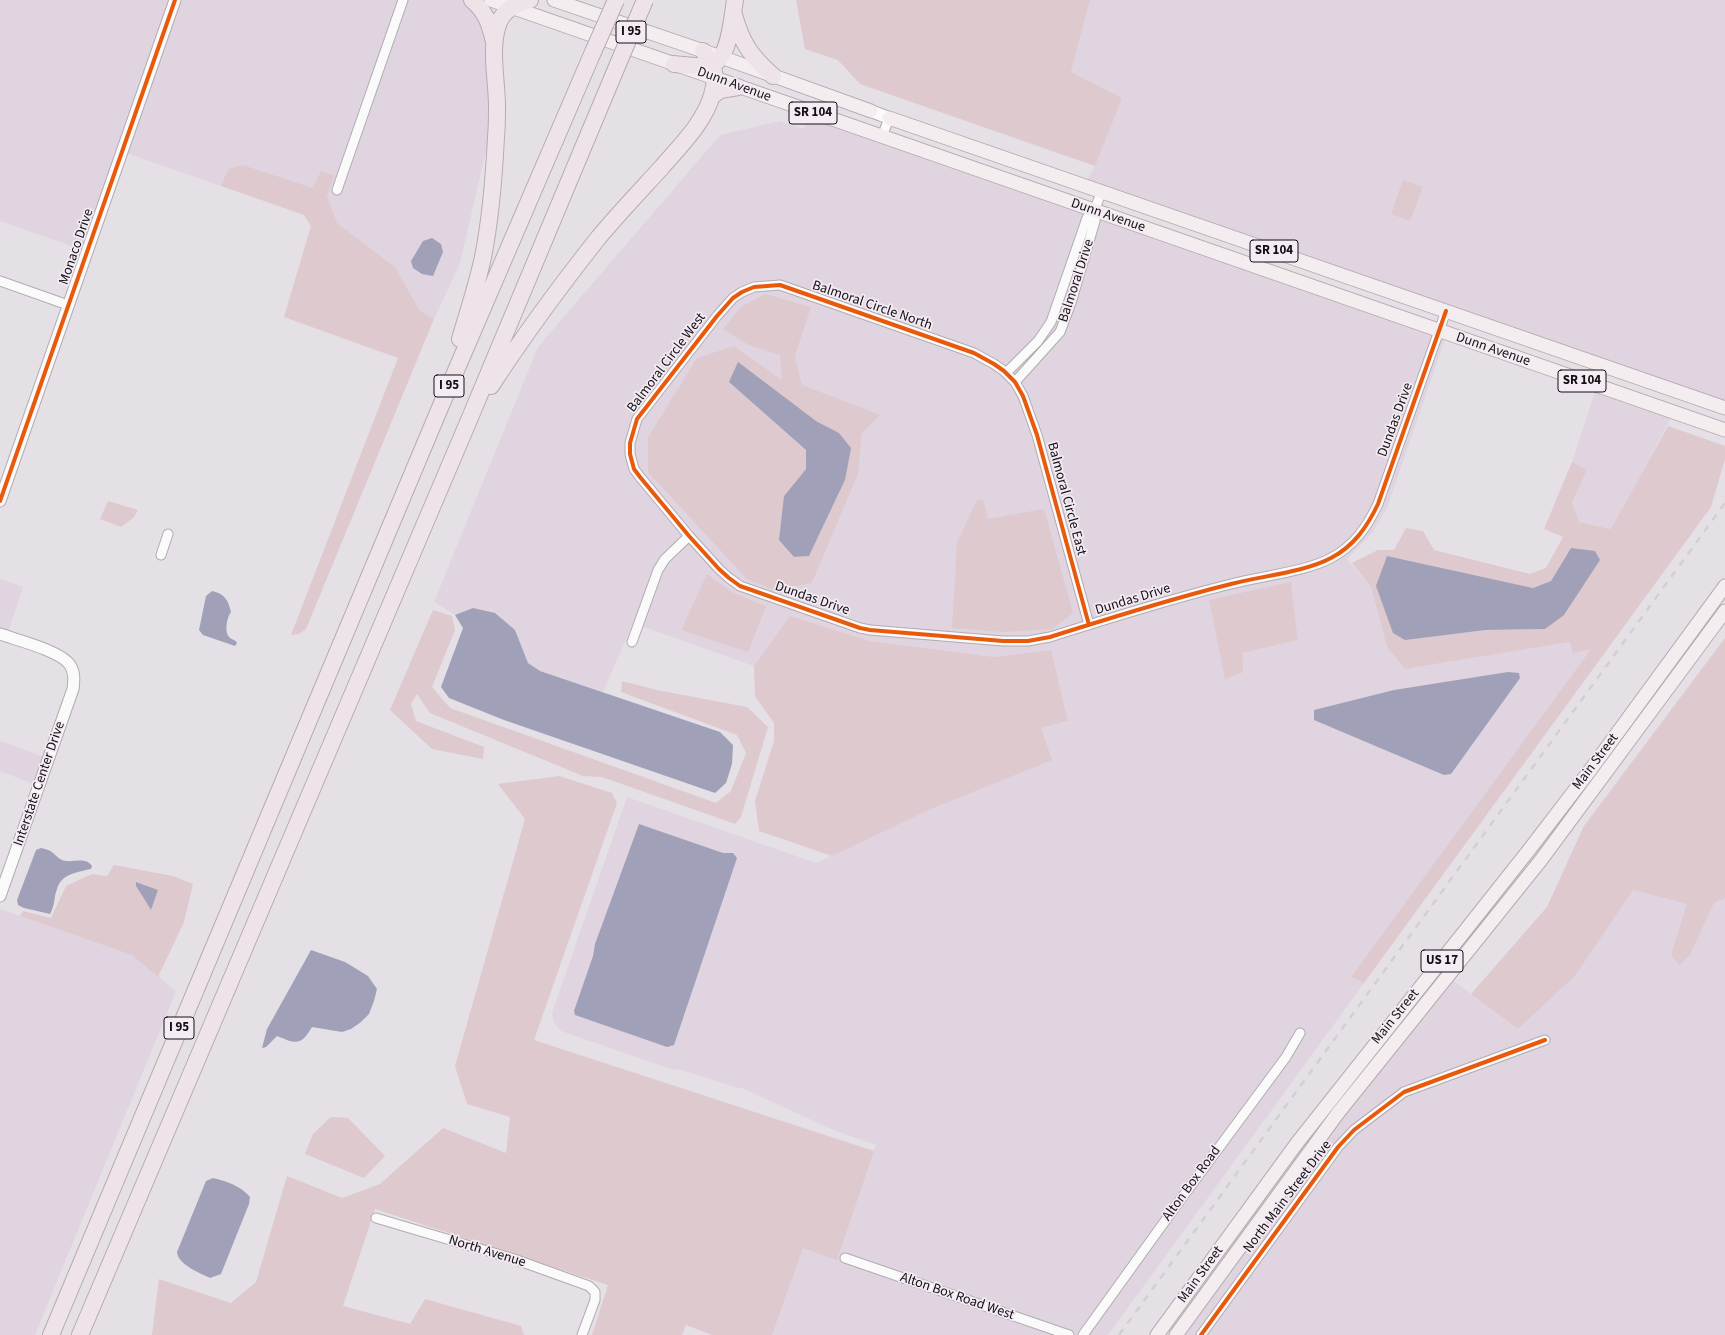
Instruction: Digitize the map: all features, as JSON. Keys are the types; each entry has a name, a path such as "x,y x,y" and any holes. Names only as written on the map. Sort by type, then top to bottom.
{"highway":[{"path":"442,403 477,280 489,217 493,183 497,122 495,48 491,26 472,0"},
{"name":"I 95","path":"51,1335 442,403 616,0"},
{"name":"I 95","path":"80,1335 469,420 645,0"},
{"path":"495,48 500,21 520,4"},
{"path":"469,420 511,356 600,237 689,136 712,96 716,67 729,37 734,5"},
{"path":"734,5 738,30 745,46 755,60 773,76"},
{"path":"702,51 716,67"},
{"path":"674,64 699,67 716,67"},
{"path":"712,96 720,90 738,87"}],"main road":[{"path":"491,0 520,4 674,64"},
{"name":"Dunn Avenue","path":"554,0 702,51"},
{"name":"Dunn Avenue","path":"716,67 773,76 889,118 1725,408"},
{"name":"Dunn Avenue","path":"716,67 738,87 1725,430"},
{"name":"Main Street","path":"1157,1335 1326,1104 1529,850 1591,769 1725,586"},
{"name":"Main Street","path":"1176,1335 1338,1113 1541,860 1725,611"}],"street":[{"name":"Monaco Drive","path":"0,501 175,0"},
{"path":"337,190 403,0"},
{"path":"882,137 889,118"},
{"name":"Balmoral Drive","path":"1006,373 1038,341 1051,322 1087,218 1094,211 1102,191"},
{"name":"Balmoral Drive","path":"1015,382 1060,332 1071,303 1095,221 1094,211"},
{"path":"0,281 68,305"},
{"name":"Balmoral Circle North","path":"767,285 780,285 969,351 989,361 1006,373"},
{"name":"Balmoral Circle West","path":"689,536 634,469 630,454 630,443 633,431 637,419 717,316 733,298 754,287 767,285"},
{"name":"Dundas Drive","path":"689,536 719,569 740,586 860,628 1016,642 1050,637 1199,592 1308,567 1330,558 1350,546 1364,529 1378,504 1446,311"},
{"name":"Balmoral Circle East","path":"1006,373 1015,382 1023,396 1032,421 1089,625"},
{"path":"161,555 168,534"},
{"path":"632,642 658,570 665,558 689,536"},
{"name":"Interstate Center Drive","path":"0,634 56,654 69,664 74,678 73,689 0,896"},
{"path":"1529,850 1541,860"},
{"name":"Alton Box Road","path":"1083,1335 1178,1202 1286,1057 1300,1033"},
{"name":"North Main Street Drive","path":"1201,1335 1338,1147 1354,1130 1404,1092 1545,1040"},
{"name":"North Avenue","path":"376,1218 514,1259 588,1286 595,1292 595,1300 582,1335"},
{"name":"Alton Box Road West","path":"845,1258 1069,1335"}],"shaded area":[{"path":"0,0 171,0 83,250 0,221"},
{"path":"180,0 463,0 476,10 487,36 491,129 460,263 434,319 420,311 395,267 337,223 327,196 333,176 313,188 243,165 228,169 221,186 126,153"},
{"path":"796,0 1090,0 1071,72 1122,98 1095,166 860,84 838,60 805,49"},
{"path":"1090,0 1725,0 1725,402 1087,180 1095,166 1071,72"},
{"path":"808,117 1445,339 1387,508 1372,533 1347,559 1371,587 1387,647 1405,669 1570,642 1591,649 1351,977 1364,983 1108,1335 772,1335 803,1248 837,1259 876,1145 831,1129 742,1088 679,1069 674,1070 561,1031 554,1023 552,1013 627,797 816,863 933,808 1041,728 1068,721 1051,650 994,657 870,641 790,616 754,666 633,623 603,692 540,671 528,663 515,630 473,608 455,615 434,602 538,347 720,135 780,121 804,129","holes":["811,307 795,356 802,385 862,433 858,474 812,583 648,472 648,437 697,358 734,346 782,380 780,355","707,574 732,592 766,606 681,630","1291,582 1298,640 1242,653"]},
{"path":"243,165 313,188 321,171 334,176 327,196 337,223 395,267 420,311 434,319 306,629 299,634 291,635 398,358 284,317 311,226 304,215 221,186 228,169"},
{"path":"1403,180 1423,187 1410,221 1391,214"},
{"path":"765,294 811,307 795,356 802,385 880,415 862,433 858,474 812,583 774,590 747,579 648,472 648,437 697,358 734,346 782,380 780,355 749,345 723,329 741,307","holes":["729,382 816,421 839,433 845,480 809,556 795,557 784,496 806,469 806,450"]},
{"path":"1595,392 1671,418 1612,529 1579,522 1572,502 1587,470 1572,462"},
{"path":"1668,426 1725,446 1725,459 1711,507 1364,983 1351,977 1591,649 1573,653 1570,642 1405,669 1387,647 1371,587 1352,563 1378,550 1394,550 1406,528 1423,531 1434,550 1530,574 1546,568 1563,537 1544,529 1572,462 1587,470 1572,502 1579,522 1611,529","holes":["1571,548 1545,629 1485,630 1387,556 1533,588 1551,581"]},
{"path":"977,500 983,500 988,519 1044,509 1073,613 1052,629 1004,632 952,628 957,543"},
{"path":"108,501 138,510 134,517 121,527 100,519"},
{"path":"707,574 732,592 766,606 748,652 681,630"},
{"path":"0,579 23,587 8,633 0,631"},
{"path":"1291,582 1298,640 1242,653 1243,672 1225,679 1209,600"},
{"path":"433,610 452,616 455,630 432,687 450,708 716,803 731,791 746,753 737,735 621,692 622,681 657,690 747,707 768,727 741,817 735,824 602,777 583,776 430,713 417,694 411,704 416,721 484,747 483,759 432,749 390,710"},
{"path":"790,616 870,641 994,657 1051,650 1068,721 1041,728 1052,760 933,808 832,856 759,831 755,801 774,741 774,723 755,696 754,666"},
{"path":"1725,638 1725,898 1714,903 1690,955 1679,965 1671,955 1687,904 1633,890 1575,976 1518,1029 1471,994 1547,907 1584,826"},
{"path":"0,741 44,757 34,784 0,771"},
{"path":"559,776 612,793 617,803 534,1040 874,1151 837,1260 803,1248 772,1335 712,1335 686,1325 682,1335 592,1335 608,1285 375,1209 343,1306 410,1324 425,1299 521,1326 524,1335 152,1335 159,1279 231,1303 256,1282 287,1176 342,1198 380,1184 443,1128 506,1153 510,1117 467,1104 455,1066 525,819 498,784"},
{"path":"114,865 173,876 193,884 184,922 158,977 132,955 20,916 23,911 51,918 66,886 92,874 107,876","holes":["136,882 158,890 151,910 136,886"]},
{"path":"1633,890 1688,904 1671,955 1690,955 1714,903 1725,898 1725,1335 1181,1335 1340,1117 1451,979 1518,1029 1575,976"},
{"path":"0,909 132,955 176,991 35,1335 0,1335"},
{"path":"331,1117 348,1118 385,1156 364,1178 305,1154 313,1134"}],"water":[{"path":"432,238 441,244 443,252 433,276 422,274 413,268 411,261 423,241"},
{"path":"738,362 816,421 839,433 851,448 845,480 809,556 794,557 779,540 784,496 806,469 806,450 729,382"},
{"path":"1571,548 1595,551 1600,560 1564,615 1545,629 1485,630 1405,640 1393,633 1376,586 1387,556 1533,588 1551,581"},
{"path":"212,591 223,596 229,604 231,612 226,628 229,637 237,643 235,646 203,635 199,630 206,596"},
{"path":"473,608 495,613 515,630 528,663 540,671 720,732 733,745 732,764 726,783 715,793 504,720 449,698 441,687 463,628 455,615"},
{"path":"1508,672 1519,673 1520,678 1451,774 1444,775 1314,720 1314,710 1394,690"},
{"path":"639,824 723,853 733,853 737,858 674,1045 667,1047 575,1015 574,1011 593,956 595,944"},
{"path":"41,848 50,851 60,859 69,861 80,860 90,863 92,866 91,869 71,874 62,880 57,889 50,914 24,908 18,905 17,900 36,850"},
{"path":"136,882 158,890 151,910 136,886"},
{"path":"311,950 345,962 368,976 377,989 369,1014 351,1029 342,1032 312,1027 305,1038 298,1042 289,1041 277,1036 266,1047 262,1048 267,1029"},
{"path":"213,1178 228,1182 238,1187 250,1197 249,1204 221,1274 210,1278 185,1265 178,1257 177,1252 206,1181"}],"railway":[{"path":"1119,1335 1725,503"}],"cycle path":[{"path":"0,501 175,0"},
{"path":"1089,625 1037,435 1023,396 1015,382 1004,371 974,353 780,285 754,287 733,298 717,316 637,419 630,443 630,454 634,469 689,536 719,569 740,586 860,628 870,630 1003,641 1028,641 1050,637 1208,590 1309,567 1331,558 1346,548 1359,535 1378,504 1446,311"},
{"path":"1201,1335 1338,1147 1354,1130 1404,1092 1545,1040"}]}
